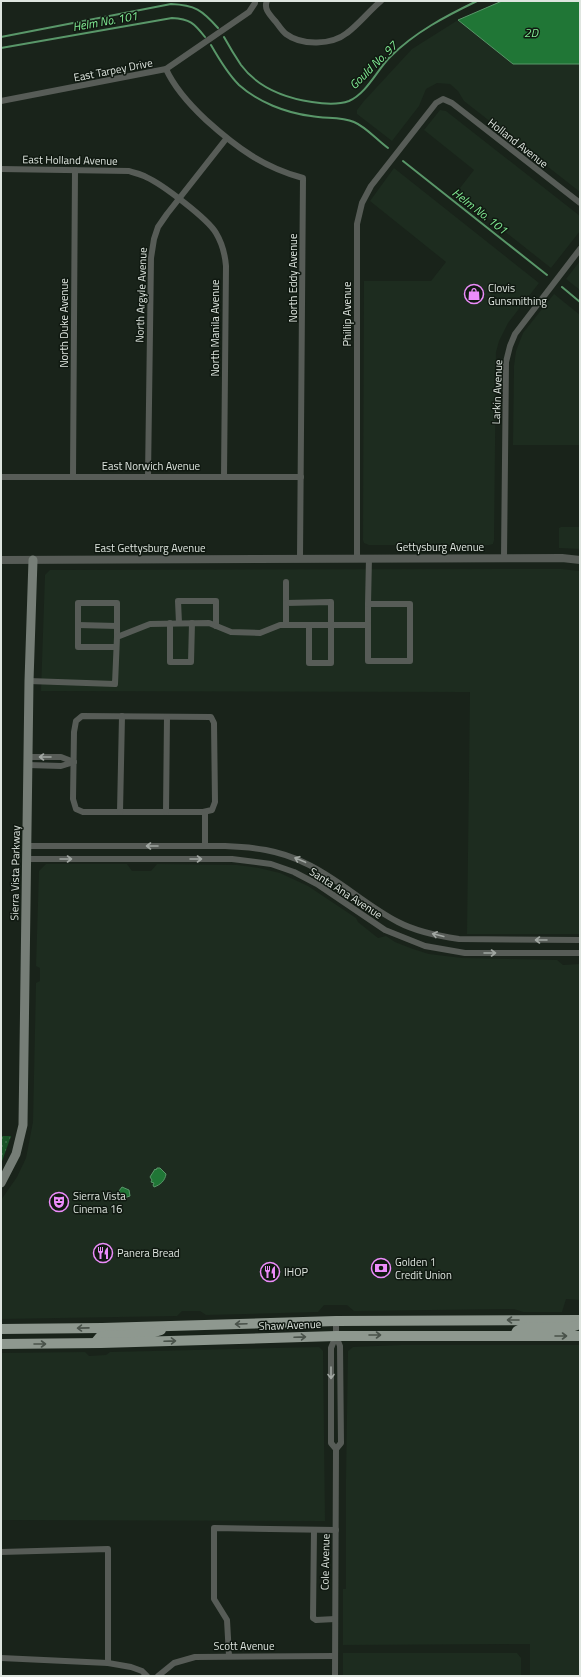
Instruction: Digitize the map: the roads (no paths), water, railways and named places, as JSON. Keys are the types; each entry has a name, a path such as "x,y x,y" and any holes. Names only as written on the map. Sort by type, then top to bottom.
{"main road":[{"name":"Sierra Vista Parkway","path":"1,1183 16,1154 23,1125 29,681 33,560"},
{"name":"Shaw Avenue","path":"1,1329 177,1326 336,1321 580,1320"},
{"path":"515,1335 517,1331 522,1328 571,1327 580,1324"},
{"path":"95,1344 98,1339 104,1336 148,1334 177,1326"},
{"name":"Shaw Avenue","path":"1,1344 95,1344 336,1336 580,1336"}],"street":[{"path":"266,2 267,12 285,34 318,43 332,40 347,34 381,1"},
{"name":"East Tarpey Drive","path":"1,101 166,70 249,12 255,2"},
{"name":"North Eddy Avenue","path":"166,70 170,79 191,106 226,139 265,164 303,178 300,558"},
{"name":"Holland Avenue","path":"443,100 452,103 580,203"},
{"name":"Phillip Avenue","path":"357,558 357,224 362,203 371,186 436,103 443,100"},
{"name":"North Argyle Avenue","path":"148,476 151,258 154,240 158,227 178,199 226,139"},
{"name":"East Holland Avenue","path":"1,169 128,171 146,177 178,199"},
{"name":"North Duke Avenue","path":"73,476 75,170"},
{"name":"North Manila Avenue","path":"178,199 208,223 216,233 225,254 224,477"},
{"name":"Larkin Avenue","path":"504,558 506,362 515,334 580,250"},
{"name":"East Norwich Avenue","path":"1,476 301,477"},
{"name":"Gettysburg Avenue","path":"300,558 562,558 580,560"},
{"name":"East Gettysburg Avenue","path":"1,560 300,558"},
{"path":"368,558 368,604 368,661 410,661 410,604 368,604"},
{"path":"286,582 286,624"},
{"path":"178,623 178,601 216,601 216,626"},
{"path":"286,603 331,602 331,663 309,663 309,625"},
{"path":"29,681 115,684 117,636 117,603 78,603 78,647 116,647"},
{"path":"170,624 170,662 191,662 192,623"},
{"path":"117,636 150,624 209,623 231,632 260,633 280,624 368,625"},
{"path":"78,625 117,626"},
{"path":"82,716 167,717 211,717 214,723 215,802 212,810 204,812 83,812 76,809 73,799 74,732 76,720 82,716"},
{"path":"120,812 122,716"},
{"path":"166,812 167,717"},
{"path":"28,761 61,757 74,762"},
{"path":"28,761 61,766 74,762"},
{"path":"204,812 205,846"},
{"name":"Santa Ana Avenue","path":"27,846 248,847 276,852 291,857 325,873 379,911 398,922 441,937 476,940 580,940"},
{"name":"Santa Ana Avenue","path":"27,859 232,859 258,862 283,868 317,884 385,930 425,946 465,953 580,954"},
{"name":"Cole Avenue","path":"335,1676 336,1449 341,1443 342,1418 340,1346 336,1336 336,1321"},
{"name":"Cole Avenue","path":"336,1336 331,1348 331,1443 336,1449"},
{"path":"229,1656 226,1620 214,1598 214,1528 336,1530"},
{"path":"314,1530 313,1618 316,1620 335,1619"},
{"path":"1,1552 108,1549 108,1663"},
{"name":"Scott Avenue","path":"158,1676 174,1664 195,1657 335,1656"},
{"path":"1,1658 108,1663 131,1667 142,1671 147,1676"}],"water":[{"name":"2D","path":"502,1 580,1 580,64 513,64 458,20"},
{"path":"157,1168 160,1168 166,1174 165,1179 154,1187 154,1183 151,1182 152,1180 150,1177"},
{"path":"122,1187 129,1190 130,1196 124,1198 119,1191"}],"waterway":[{"name":"Gould No. 97","path":"224,37 241,65 255,80 264,86 292,98 317,103 336,104 349,101 361,93 385,62 420,32 477,1"},
{"name":"Gould No. 97","path":"1,37 171,4 192,7 198,10 218,28"},
{"name":"Helm No. 101","path":"1,48 172,18 183,19 191,23 198,28 205,37"},
{"name":"Helm No. 101","path":"211,45 235,81 255,97 273,106 302,115 349,120 367,130 388,148"},
{"name":"Helm No. 101","path":"403,161 547,275"},
{"name":"Helm No. 101","path":"562,287 580,302"}],"place":[{"name":"Clovis Gunsmithing","path":"474,294"},
{"name":"Sierra Vista Cinema 16","path":"59,1202"},
{"name":"Panera Bread","path":"103,1253"},
{"name":"Golden 1 Credit Union","path":"381,1268"},
{"name":"IHOP","path":"270,1272"}]}
